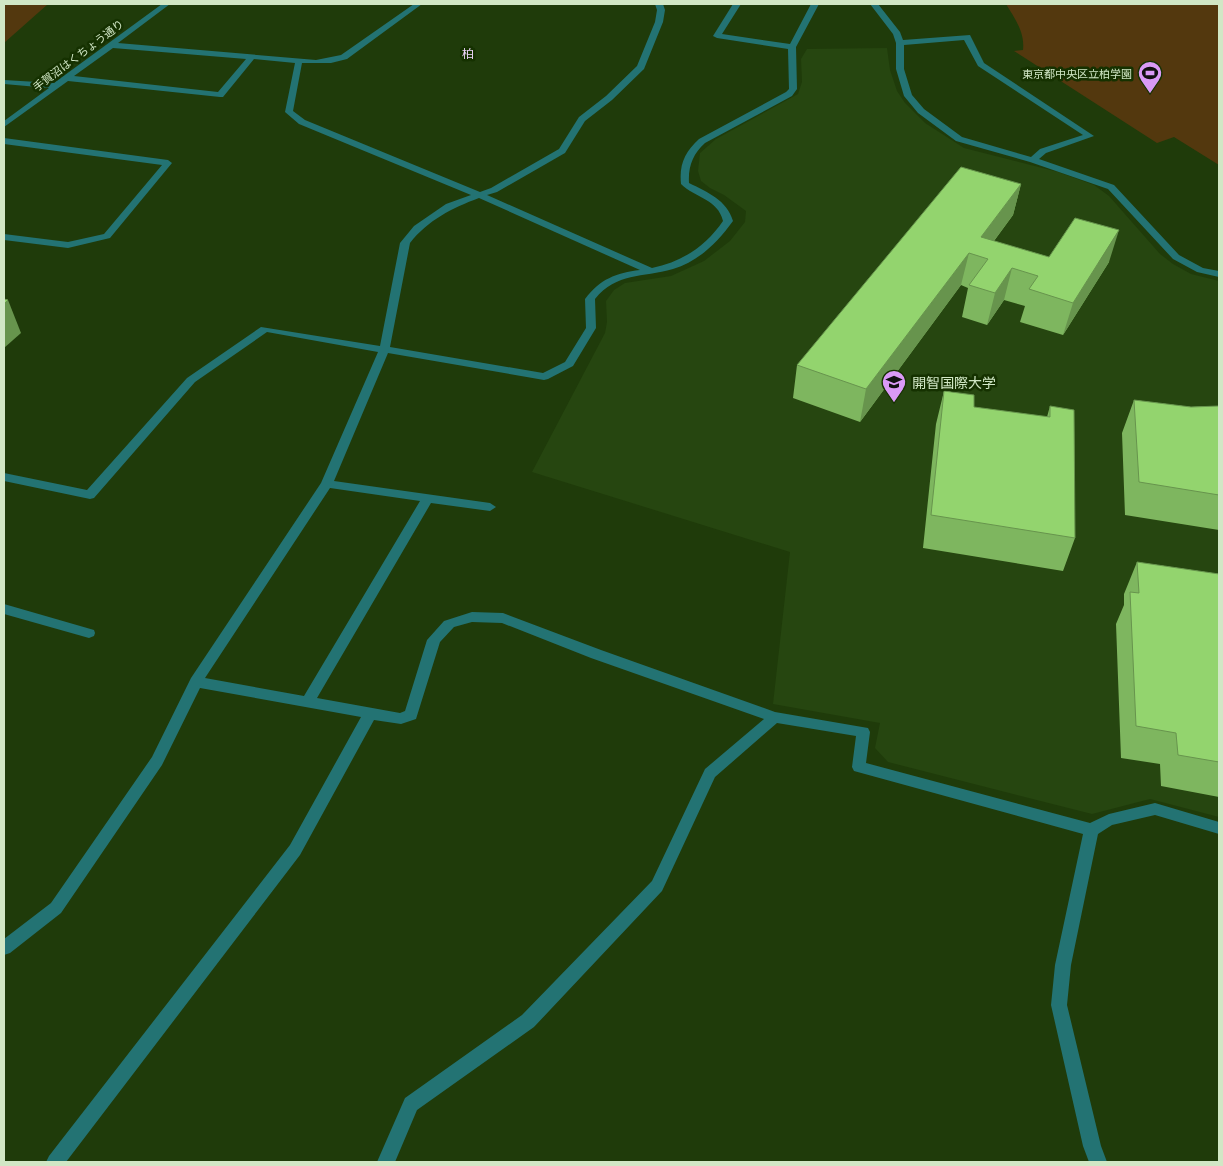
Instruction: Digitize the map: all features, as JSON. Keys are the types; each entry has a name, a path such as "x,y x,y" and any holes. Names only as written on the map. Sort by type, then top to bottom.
{"street":[{"name":"手賀沼はくちょう通り","path":"4,125 166,4"},
{"path":"110,46 324,62 344,56 418,4"},
{"path":"4,948 56,908 157,761 196,682 327,484 384,350 405,243 417,228 449,206 494,190 562,151 582,119 641,67 659,22 661,10 659,4"},
{"path":"737,4 716,36 792,47"},
{"path":"4,477 90,496 191,380 265,329 544,377 569,364 591,328 590,299 606,282 622,276 664,269 693,257 717,238 728,221 727,213 718,204 685,184 684,174 690,152 702,140 789,94 793,89 792,47 815,4"},
{"path":"874,4 897,34 900,43 900,69 908,96 921,111 959,139 1004,154 1034,160 1111,187 1176,256 1200,270 1219,274"},
{"path":"900,43 967,37 981,64 1090,136 1043,151 1034,160"},
{"path":"66,78 220,95 252,56"},
{"path":"299,61 289,112 302,122 479,195 652,271"},
{"path":"4,82 56,86"},
{"path":"4,141 168,163 107,236 68,245 4,236"},
{"path":"327,484 490,507"},
{"path":"307,703 428,498"},
{"path":"4,609 89,633"},
{"path":"196,682 401,719 411,715 434,640 449,624 472,617 503,618 596,654 776,717 863,732 859,767 1091,830 1109,820 1155,809 1219,828"},
{"path":"56,1162 294,850 370,714"},
{"path":"386,1162 411,1104 528,1021 657,886 710,773 776,717"},
{"path":"1091,830 1063,965 1059,1005 1092,1146 1098,1162"}],"shaded area":[{"path":"4,4 48,4 4,43"},
{"name":"東京都中央区立柏学園","path":"1006,4 1219,4 1219,165 1174,137 1157,143 1014,51 1023,50 1022,37 1019,26"},
{"name":"開智国際大学","path":"887,48 890,70 897,91 905,103 925,123 964,148 1058,172 1094,185 1109,196 1160,254 1173,264 1191,274 1219,281 1219,817 1150,799 1092,814 888,762 875,748 880,723 773,704 790,552 532,472 605,333 607,322 606,301 614,290 625,283 671,276 704,261 730,241 745,222 746,211 701,181 698,171 700,153 716,139 798,94 802,82 801,59 807,49"}],"building":[{"path":"961,167 1021,184 981,237 1049,257 1075,218 1119,230 1073,303 1029,289 1038,276 1012,268 995,293 969,285 988,259 969,253 866,389 797,365"},
{"path":"944,391 974,395 974,407 1050,417 1050,406 1074,410 1075,538 931,515"},
{"path":"1134,400 1191,407 1219,406 1219,495 1139,482"},
{"path":"1137,562 1219,574 1219,762 1178,755 1176,733 1136,726 1130,592 1139,593"}],"place":[{"name":"東京都中央区立柏学園","path":"1150,94"},
{"name":"開智国際大学","path":"894,403"}],"district":[{"name":"柏","path":"468,53"}]}
